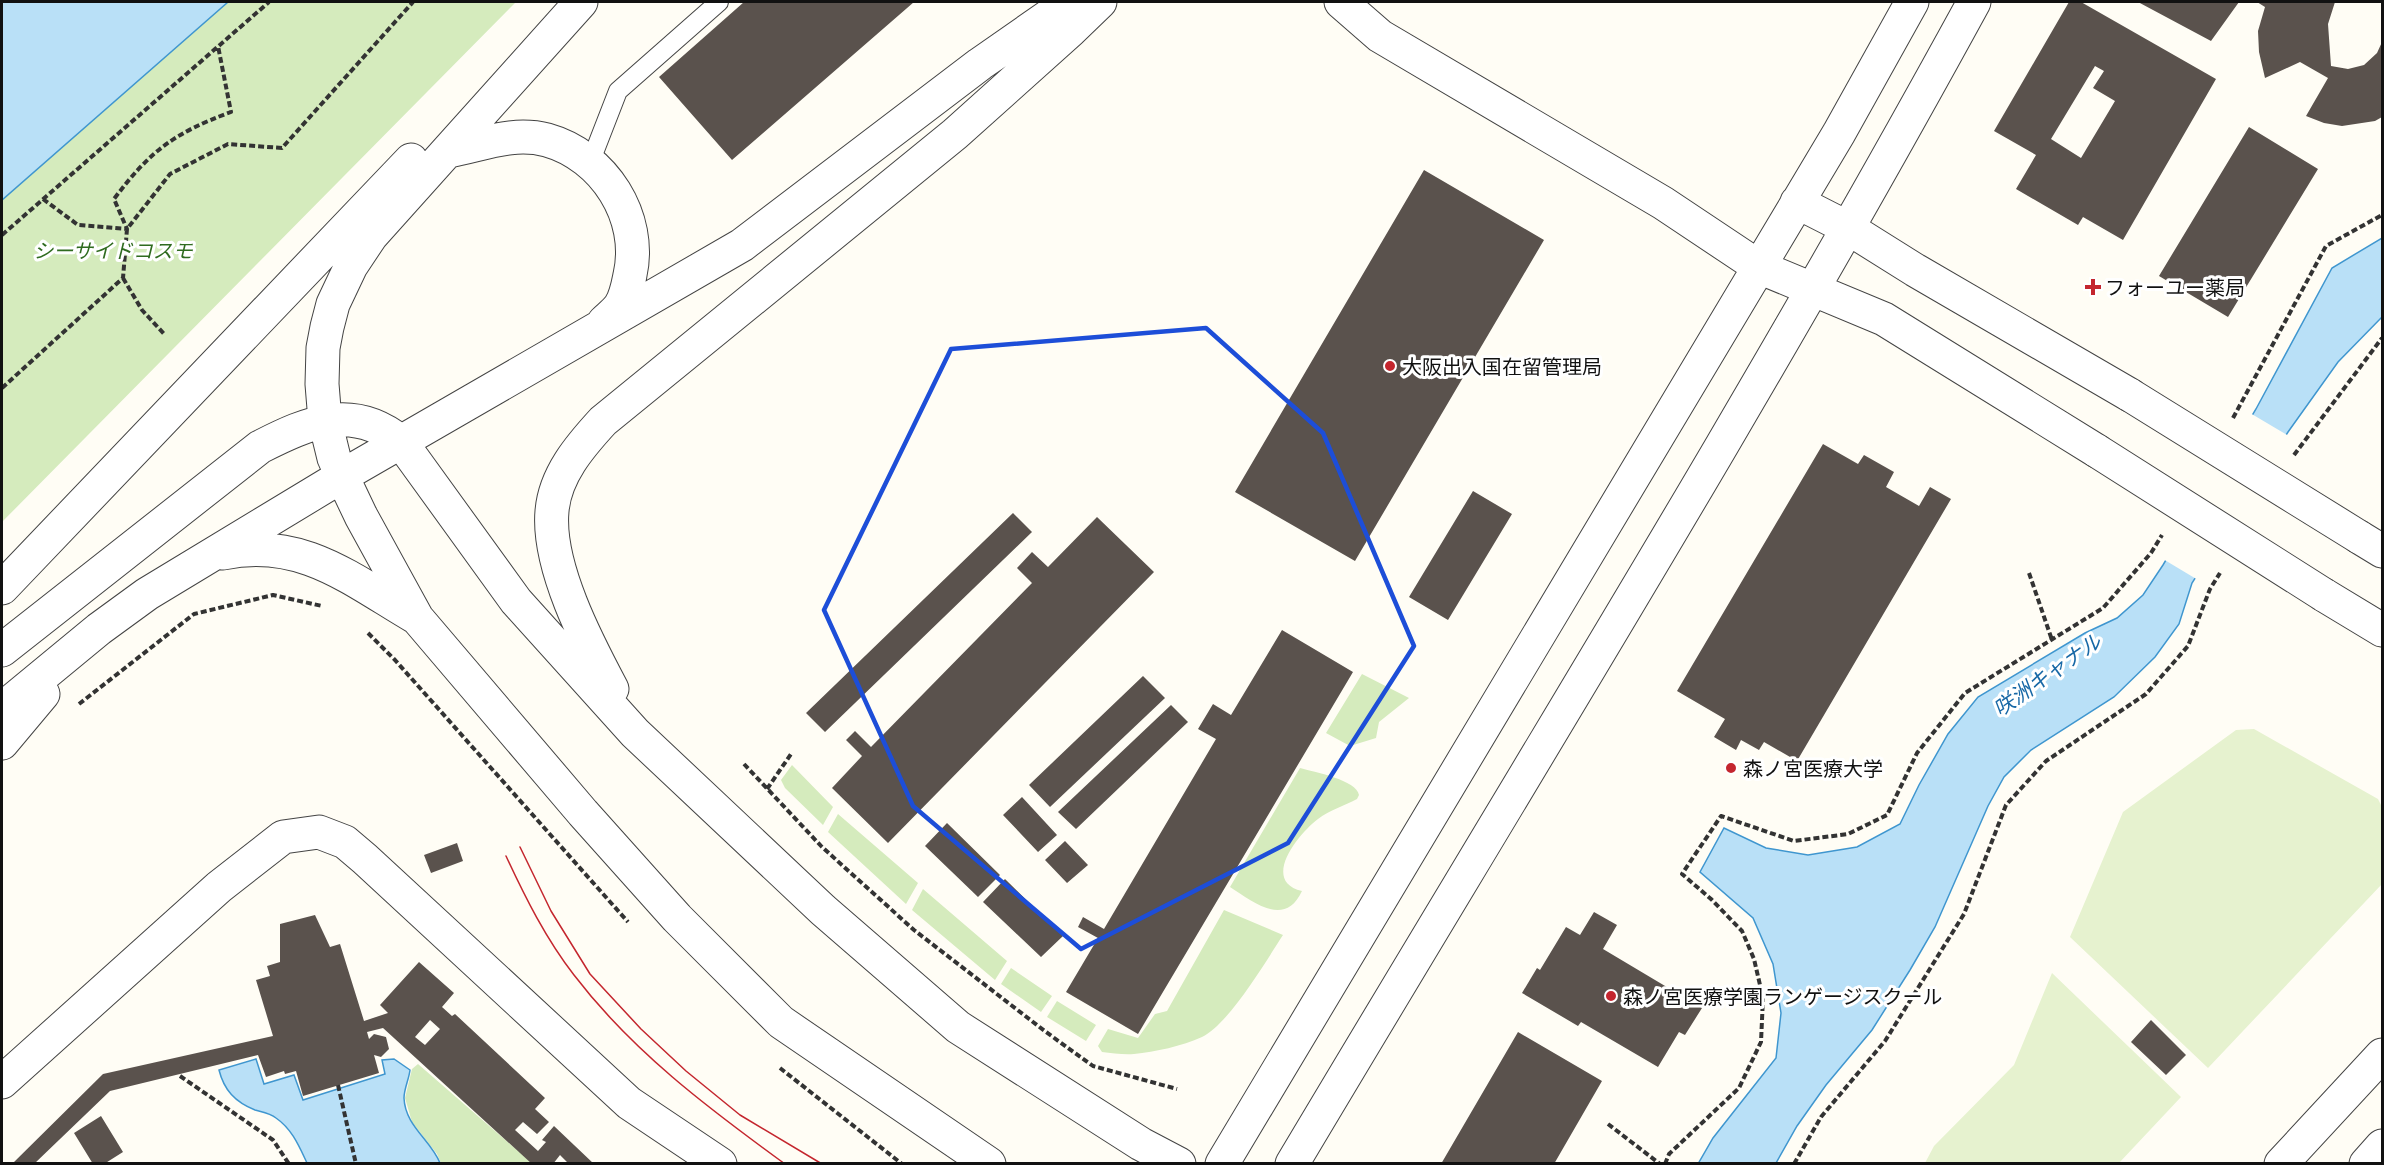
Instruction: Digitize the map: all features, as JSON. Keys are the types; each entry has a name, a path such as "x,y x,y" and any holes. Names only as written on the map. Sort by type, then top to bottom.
{"street":[{"path":"580,2 371,236 351,266 333,304 323,348 322,384 325,421 334,458 361,516 417,618 598,831 677,918 781,1022 990,1164"},
{"path":"2,588 430,140 580,2"},
{"path":"2,709 99,629 147,594 342,476 742,245 980,64 1069,2"},
{"path":"635,733 582,631 561,573 553,540 552,511 559,484 570,460 603,421 955,134 1100,2"},
{"path":"1341,2 1380,36 1663,203 1759,267 1884,319 2382,630"},
{"path":"1222,1164 1759,267 1911,2"},
{"path":"1292,1164 1773,359 1974,2"},
{"path":"448,151 468,148 498,138 531,138 562,146 590,163 616,193 631,229 633,249 627,287 620,306 594,332"},
{"path":"1797,202 1848,228 1915,270 2130,395 2371,544"},
{"path":"2,650 241,460 280,437 325,421 350,420 374,424 401,442 516,601 635,733 823,910 958,1027 1141,1144 1179,1164"},
{"path":"197,563 217,555 258,548 299,554 319,561 417,618"},
{"path":"2,743 99,629"},
{"path":"2,1082 219,887 283,837 319,831 345,842 365,858 629,1103 720,1164"},
{"path":"2281,1164 2382,1055"},
{"path":"2366,1164 2382,1146"}],"lane":[{"path":"590,163 618,92 718,2"}],"path":[{"path":"2,235 269,2"},
{"path":"127,229 170,174 179,169 228,144 282,148 412,2"},
{"path":"165,335 142,310 123,278 127,229 114,199 136,169 165,142 196,125 231,112 218,46"},
{"path":"43,199 78,225 127,229"},
{"path":"2229,425 2326,246 2382,215"},
{"path":"2,388 123,278"},
{"path":"2290,462 2302,442 2382,338"},
{"path":"1665,1164 1669,1154 1739,1088 1761,1042 1763,998 1754,958 1742,931 1711,898 1682,874 1721,816 1794,841 1848,834 1887,815 1917,753 1965,693 2103,608 2151,553 2163,534"},
{"path":"1794,1164 1821,1117 1885,1041 1964,914 2006,805 2046,761 2146,694 2188,646 2210,589 2223,570"},
{"path":"2029,573 2052,640"},
{"path":"72,709 194,614 273,595 326,607"},
{"path":"363,628 395,660 631,925"},
{"path":"767,789 791,754"},
{"path":"744,764 822,847 914,930 1046,1032 1093,1066 1177,1089"},
{"path":"779,1068 902,1164"},
{"path":"180,1076 273,1140 290,1164"},
{"path":"338,1085 356,1164"},
{"path":"1608,1124 1660,1164"}],"highlighted area":[{"path":"1206,328 1323,433 1414,646 1288,843 1081,949 913,806 824,610 951,349"}],"green space":[{"name":"シーサイドコスモ","path":"228,2 516,2 2,522 2,200"},
{"path":"1362,674 1409,698 1379,722 1376,738 1350,746 1326,733"},
{"path":"2254,729 2378,799 2382,807 2382,884 2208,1068 2070,937 2123,812 2236,730"},
{"path":"792,765 833,807 823,825 785,788 781,780"},
{"path":"1300,768 1343,781 1351,785 1359,795 1357,799 1318,819 1294,845 1287,856 1284,878 1290,886 1302,891 1295,902 1287,908 1278,910 1258,905 1230,887"},
{"path":"838,814 918,883 906,904 828,832"},
{"path":"923,889 1007,961 995,980 912,910"},
{"path":"1224,910 1283,935 1246,991 1224,1019 1202,1037 1177,1046 1134,1054 1102,1052 1098,1046 1108,1029 1138,1038 1155,1014 1167,1011"},
{"path":"1011,968 1052,996 1041,1012 1001,984"},
{"path":"2052,973 2181,1097 2119,1163 1925,1163 1934,1146 2014,1065"},
{"path":"1057,1001 1096,1025 1086,1041 1047,1017"},
{"path":"418,1064 532,1163 441,1163 437,1154 412,1122 405,1098 412,1069"}],"water":[{"path":"2,2 228,2 2,200"},
{"name":"咲洲キャナル","path":"2382,238 2382,317 2338,362 2288,432 2192,583 2179,624 2155,657 2114,697 2031,750 2004,777 1988,806 1935,927 1910,970 1872,1030 1826,1085 1797,1126 1776,1163 1698,1164 1713,1138 1776,1058 1781,1013 1773,964 1753,918 1700,872 1724,828 1766,848 1808,855 1857,847 1900,824 1948,734 1978,697 2085,633 2117,618 2143,595 2256,409 2332,268"},
{"path":"256,1059 264,1084 294,1075 303,1100 385,1074 382,1060 394,1059 410,1070 404,1095 405,1108 413,1125 431,1147 440,1163 307,1163 294,1138 282,1122 242,1103 224,1084 219,1070"}],"pier":[{"path":"2250,413 2289,436 2198,580 2163,559"}],"building":[{"path":"744,2 914,2 732,160 659,77"},
{"path":"2069,2 2081,2 2216,79 2123,240 2083,217 2078,225 2016,189 2036,155 1994,131","holes":["2095,66 2104,71 2093,88 2115,101 2081,158 2051,139"]},
{"path":"2138,2 2239,2 2211,41"},
{"path":"2257,2 2335,2 2328,24 2331,66 2348,69 2364,65 2377,53 2382,42 2382,117 2375,121 2342,126 2324,123 2306,116 2328,78 2300,62 2265,78 2259,52 2258,31 2265,7"},
{"path":"2249,127 2318,169 2228,317 2159,276"},
{"name":"大阪出入国在留管理局","path":"1424,170 1544,240 1355,561 1235,492"},
{"path":"1823,444 1858,464 1864,455 1894,472 1886,487 1919,506 1930,487 1951,499 1797,761 1764,742 1759,750 1741,740 1736,750 1714,737 1725,719 1677,691"},
{"path":"1473,491 1512,514 1448,620 1409,597"},
{"path":"1013,513 1032,532 825,732 806,713"},
{"path":"1097,517 1154,572 888,843 832,788 862,756 846,740 855,731 871,747 1032,583 1017,568 1032,552 1048,567"},
{"path":"1282,630 1353,672 1138,1034 1066,992 1098,938 1078,927 1083,917 1104,929 1216,739 1198,729 1213,704 1231,715"},
{"path":"1143,676 1165,698 1050,807 1029,785"},
{"path":"1171,705 1188,722 1076,829 1058,812"},
{"path":"1022,797 1057,835 1038,852 1003,815"},
{"path":"947,823 1000,875 978,897 925,846"},
{"path":"1065,841 1088,865 1067,883 1045,860"},
{"path":"457,843 463,861 431,873 424,855"},
{"path":"1005,879 1063,936 1041,957 983,902"},
{"path":"1594,912 1617,925 1603,949 1702,1008 1685,1035 1679,1032 1658,1067 1581,1022 1578,1026 1522,993 1537,968 1540,970 1566,927 1580,935"},
{"path":"315,915 330,947 340,944 364,1021 388,1013 380,1005 419,962 454,993 442,1007 452,1016 455,1014 545,1098 535,1109 549,1122 537,1134 523,1122 515,1130 538,1151 546,1142 542,1140 554,1126 594,1164 569,1164 560,1155 553,1164 532,1164 383,1028 367,1032 369,1039 374,1034 386,1037 389,1049 381,1057 374,1055 379,1073 303,1096 296,1071 285,1074 284,1071 266,1077 258,1055 110,1091 34,1164 12,1164 103,1074 273,1036 256,980 270,976 267,966 280,962 280,924","holes":["430,1020 440,1029 425,1045 415,1037"]},
{"path":"2151,1020 2186,1055 2166,1075 2131,1042"},
{"path":"1518,1032 1602,1081 1554,1164 1441,1164"},
{"path":"101,1116 123,1152 104,1164 93,1164 74,1133"}],"tram line":[{"path":"520,847 551,911 590,974 641,1029 686,1071 740,1115 822,1164"},
{"path":"506,856 528,902 554,947 597,1003 672,1077 785,1164"}],"place":[{"name":"フォーユー薬局","path":"2093,287"},
{"name":"大阪出入国在留管理局","path":"1390,366"},
{"name":"森ノ宮医療大学","path":"1731,768"},
{"name":"森ノ宮医療学園ランゲージスクール","path":"1611,996"}]}
